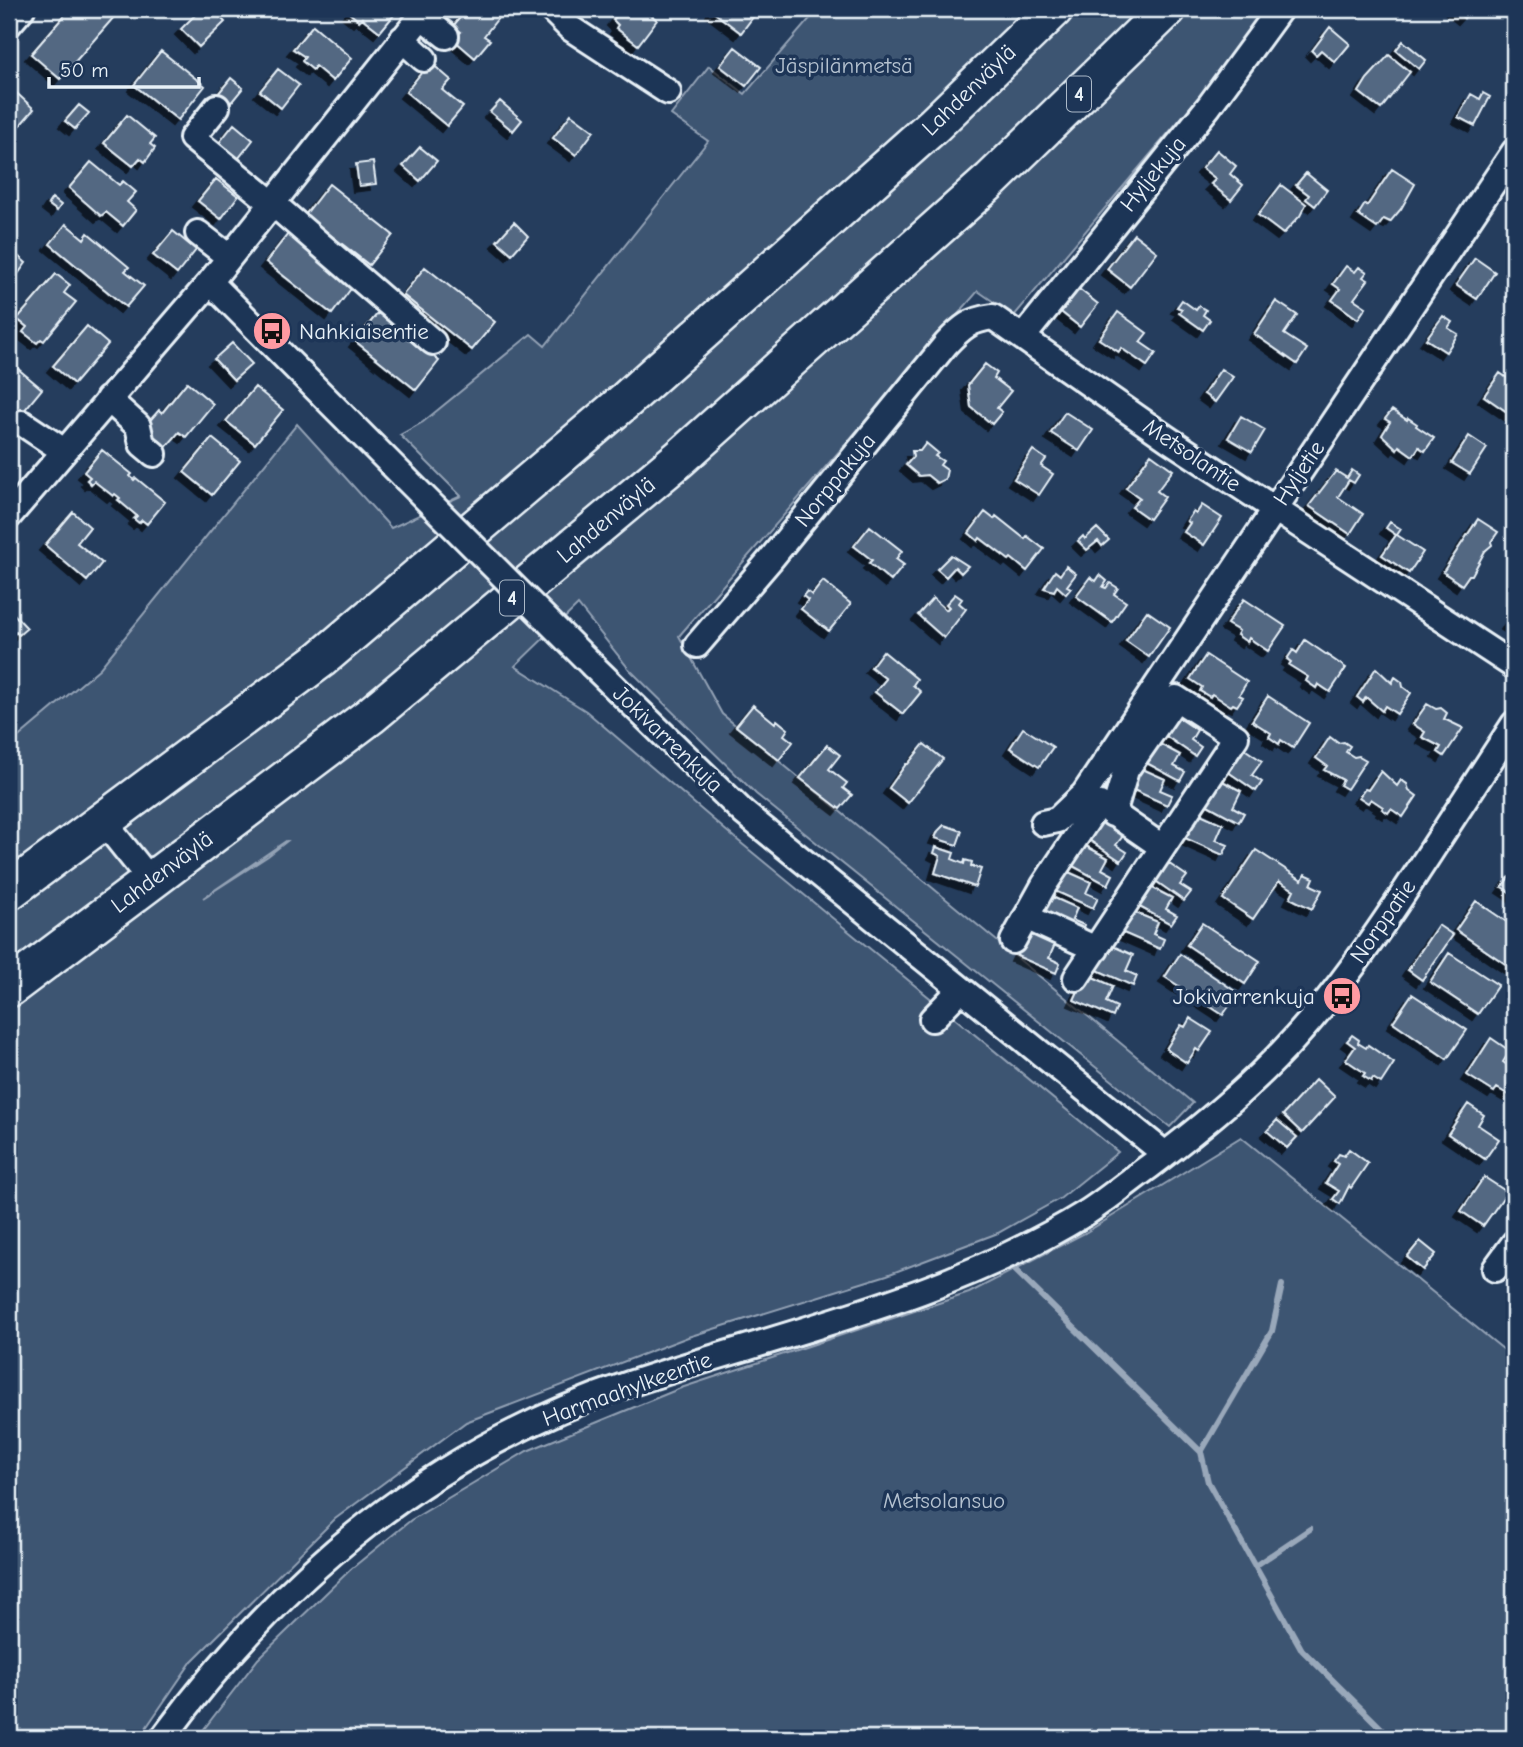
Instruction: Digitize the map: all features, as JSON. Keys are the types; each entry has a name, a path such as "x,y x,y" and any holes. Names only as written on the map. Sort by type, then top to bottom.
{"highway":[{"name":"Lahdenväylä","path":"9,891 321,659 626,400 934,125 1054,9"},
{"name":"Lahdenväylä","path":"9,988 370,716 678,459 991,180 1167,9"}],"street":[{"path":"9,24 22,9"},
{"path":"551,9 570,28 668,92"},
{"name":"Hyljekuja","path":"1023,337 1209,106 1280,9"},
{"path":"9,516 209,282 424,13 446,36"},
{"path":"402,39 424,59"},
{"path":"216,107 192,138 271,202 433,342"},
{"name":"Hyljetie","path":"1099,804 1274,510 1514,152"},
{"path":"198,233 229,257"},
{"name":"Jokivarrenkuja","path":"209,282 744,813 1165,1154"},
{"name":"Metsolantie","path":"976,319 993,317 1145,424 1514,666"},
{"name":"Norppakuja","path":"697,645 946,344 976,319"},
{"path":"108,400 138,426 142,444 154,454"},
{"path":"22,423 64,451"},
{"path":"1013,941 1044,885 1176,698 1236,737 1076,978"},
{"name":"Norppatie","path":"1165,1154 1263,1072 1320,1008 1377,932 1514,723"},
{"path":"1043,823 1099,804"},
{"path":"1099,804 1162,847"},
{"path":"103,821 150,881"},
{"path":"1026,918 1096,949"},
{"path":"932,1020 960,990"},
{"name":"Harmaahylkeentie","path":"163,1738 242,1639 317,1565 399,1499 462,1459 536,1421 625,1385 874,1308 942,1284 1011,1253 1087,1212 1165,1154"},
{"path":"1495,1269 1514,1243"}],"green space":[{"name":"Jäspilänmetsä","path":"818,9 1273,9 1014,316 978,291 679,636 722,714 1193,1103 1170,1127 756,794 629,669 578,605 515,666 586,711 730,834 1118,1152 1061,1198 998,1233 887,1275 688,1337 466,1422 335,1519 192,1661 139,1738 9,1738 9,745 100,668 297,424 391,528 461,496 400,435 423,422 531,334 545,346 708,141 671,115 709,66 745,94","holes":["287,841 268,856 203,898"]},
{"name":"Metsolansuo","path":"1241,1137 1514,1358 1514,1738 197,1738 258,1659 351,1569 411,1520 527,1451 681,1388 969,1293 1085,1233"}],"building":[{"path":"70,9 121,9 60,79 31,54"},
{"path":"201,9 212,9 225,22 199,47 181,29"},
{"path":"351,9 399,9 380,32 362,18 359,21 348,12"},
{"path":"467,9 497,9 502,13 484,36 490,40 475,58 454,40 461,32 453,26"},
{"path":"622,9 643,9 657,20 638,45 616,28 618,25 613,20"},
{"path":"759,9 741,33 712,11"},
{"path":"1453,9 1472,9 1464,18"},
{"path":"313,25 352,58 333,81 315,66 313,70 302,61 305,57 293,49"},
{"path":"1330,27 1350,44 1335,62 1321,50 1316,55 1312,51"},
{"path":"1403,41 1426,60 1419,69 1396,50"},
{"path":"735,47 761,67 746,86 720,66"},
{"path":"161,51 205,86 178,120 134,85"},
{"path":"1389,55 1410,72 1381,109 1359,92"},
{"path":"430,62 451,80 442,90 463,107 447,126 406,92"},
{"path":"278,69 299,85 281,108 260,91"},
{"path":"231,78 243,88 225,110 213,100"},
{"path":"9,86 34,109 16,130 9,124"},
{"path":"1483,93 1490,97 1475,126 1458,117 1471,94 1480,99"},
{"path":"500,101 522,120 513,131 490,112"},
{"path":"79,105 89,113 75,129 65,121"},
{"path":"571,114 594,131 576,155 553,138"},
{"path":"127,115 155,138 150,144 155,148 145,162 140,158 133,166 104,143"},
{"path":"234,124 253,140 238,159 219,143"},
{"path":"420,147 437,161 420,181 403,166"},
{"path":"1217,150 1236,166 1230,174 1243,185 1231,200 1211,184 1216,179 1202,168"},
{"path":"91,162 119,185 123,181 136,192 127,202 136,210 123,226 106,212 101,216 69,188"},
{"path":"373,162 376,184 359,186 356,164"},
{"path":"1392,169 1415,184 1390,222 1384,219 1377,228 1358,215"},
{"path":"1306,173 1327,190 1315,206 1306,199 1309,195 1296,185"},
{"path":"216,179 238,196 221,219 198,201"},
{"path":"329,184 393,235 369,265 305,215"},
{"path":"1281,185 1306,204 1300,216 1283,234 1258,215"},
{"path":"52,198 61,205 57,211 48,204"},
{"path":"514,222 528,236 512,254 497,241"},
{"path":"66,224 84,239 88,233 129,267 125,271 144,286 126,307 50,244"},
{"path":"173,231 196,250 177,274 153,255"},
{"path":"288,234 353,286 332,314 266,262"},
{"path":"1134,234 1157,252 1130,287 1107,269"},
{"path":"11,250 26,263 18,274 9,266"},
{"path":"1475,258 1495,272 1477,299 1456,285"},
{"path":"1346,266 1355,272 1359,267 1367,272 1363,277 1368,280 1354,299 1366,307 1358,319 1332,300 1340,289 1333,284"},
{"path":"425,267 495,322 472,350 403,295"},
{"path":"56,274 70,285 64,293 76,302 44,341 41,339 37,343 23,332 27,327 17,319"},
{"path":"1079,289 1098,304 1080,327 1061,312"},
{"path":"1182,300 1196,310 1199,306 1206,310 1203,315 1210,320 1203,330 1179,313 1182,309 1177,307"},
{"path":"1276,301 1297,315 1284,334 1307,349 1297,364 1254,334"},
{"path":"1118,312 1147,333 1140,342 1156,353 1147,366 1121,348 1119,352 1099,339"},
{"path":"378,313 439,361 416,390 355,341"},
{"path":"1443,316 1452,322 1448,328 1458,334 1446,352 1426,339"},
{"path":"87,326 108,344 74,384 53,366"},
{"path":"232,343 252,364 234,380 214,359"},
{"path":"985,364 997,373 994,378 1011,391 997,408 1002,412 992,424 971,407 968,385"},
{"path":"17,368 42,389 9,429 9,378"},
{"path":"1221,369 1233,377 1215,402 1204,394"},
{"path":"1500,373 1514,383 1514,408 1510,414 1484,396"},
{"path":"187,382 213,404 186,437 179,432 163,451 140,432 159,410 162,413"},
{"path":"255,387 283,410 255,444 226,421"},
{"path":"1392,410 1417,424 1416,426 1434,438 1425,451 1419,447 1413,456 1399,446 1397,449 1382,435 1390,422 1385,419"},
{"path":"1065,412 1093,430 1079,451 1051,433"},
{"path":"1241,416 1265,430 1252,452 1228,438"},
{"path":"1469,436 1487,448 1470,474 1452,463"},
{"path":"212,438 240,461 212,495 184,472"},
{"path":"926,443 938,453 935,456 943,461 940,465 947,470 945,479 937,483 927,475 919,476 906,465 913,457 912,451 920,451"},
{"path":"102,450 132,474 130,476 134,480 136,478 165,502 147,524 134,519 137,516 118,500 120,498 115,494 113,496 94,481 91,484 87,480 90,477 84,472"},
{"path":"1033,450 1046,459 1041,466 1053,474 1039,495 1014,479"},
{"path":"1151,454 1173,470 1157,491 1165,497 1149,519 1132,507 1140,498 1126,488"},
{"path":"1352,470 1359,475 1354,483 1349,480 1338,497 1363,514 1350,534 1309,506 1336,471 1347,478"},
{"path":"1202,505 1222,518 1204,545 1184,532 1193,512 1196,514"},
{"path":"73,512 90,527 77,543 102,563 87,581 45,545"},
{"path":"985,512 994,519 996,516 1025,539 1027,536 1044,549 1027,571 1011,558 1009,560 969,533"},
{"path":"1478,519 1498,532 1472,575 1469,575 1462,585 1443,572"},
{"path":"1390,522 1401,529 1397,535 1423,552 1409,573 1382,555 1396,535 1386,528"},
{"path":"870,526 902,551 896,559 904,565 891,581 869,563 872,560 854,546"},
{"path":"1097,528 1109,540 1102,546 1098,541 1087,550 1078,541 1083,536 1085,539"},
{"path":"951,555 968,566 961,573 955,567 946,577 937,569"},
{"path":"1066,566 1076,574 1067,586 1071,588 1066,594 1057,586 1054,591 1044,588 1055,571 1060,575"},
{"path":"1100,575 1107,581 1103,587 1106,588 1110,583 1118,588 1114,594 1126,602 1112,622 1076,596 1090,577 1096,581"},
{"path":"823,581 851,604 829,631 801,609 808,600 803,596 807,591 812,595"},
{"path":"955,594 962,599 959,603 966,609 944,638 918,615 933,598 946,610 949,607 946,604"},
{"path":"1244,599 1285,626 1268,651 1249,638 1247,642 1237,635 1239,631 1227,624"},
{"path":"10,610 27,628 19,635 16,632 9,639"},
{"path":"1147,611 1170,627 1149,657 1126,641"},
{"path":"1514,613 1514,628 1507,624"},
{"path":"1305,640 1346,668 1330,692 1318,684 1316,688 1306,681 1308,677 1289,665 1291,662 1287,659 1293,650 1297,653"},
{"path":"883,651 917,679 913,685 921,692 903,714 875,692 886,679 871,667"},
{"path":"1206,655 1247,682 1239,695 1243,697 1237,706 1231,706 1212,694 1210,697 1200,691 1202,687 1190,679"},
{"path":"1376,668 1392,683 1395,677 1402,682 1403,687 1411,693 1397,714 1385,706 1382,711 1366,697 1363,702 1357,697"},
{"path":"1268,696 1309,723 1293,748 1281,740 1279,744 1269,737 1271,733 1252,721"},
{"path":"1427,704 1436,709 1441,708 1447,713 1444,719 1463,728 1444,756 1438,752 1441,747 1422,737 1425,732 1413,724"},
{"path":"753,705 775,723 777,720 788,729 784,735 793,742 779,760 736,726"},
{"path":"1173,714 1197,730 1191,740 1201,747 1195,756 1160,732"},
{"path":"1023,728 1053,747 1039,767 1010,748"},
{"path":"1330,737 1338,743 1344,742 1350,746 1346,752 1366,760 1347,789 1340,785 1343,780 1324,770 1327,766 1316,758"},
{"path":"1154,741 1180,755 1174,766 1185,772 1180,781 1143,761"},
{"path":"924,744 943,759 908,803 889,788"},
{"path":"1237,744 1262,761 1252,775 1262,782 1256,791 1221,767"},
{"path":"827,745 840,755 829,769 847,783 843,788 852,795 840,809 800,778"},
{"path":"1138,767 1165,779 1160,790 1172,795 1167,805 1129,788"},
{"path":"1381,771 1397,786 1401,780 1407,784 1409,790 1417,796 1403,817 1391,809 1388,813 1371,799 1368,803 1359,797 1365,789 1368,790"},
{"path":"1215,777 1241,791 1233,807 1244,813 1239,822 1202,802"},
{"path":"1196,812 1223,824 1216,840 1228,845 1223,855 1185,838"},
{"path":"1099,819 1123,836 1116,845 1127,852 1121,861 1086,838"},
{"path":"944,825 962,831 957,845 935,838"},
{"path":"1082,844 1108,858 1102,869 1113,875 1108,885 1071,865"},
{"path":"936,847 954,853 952,859 964,864 965,860 972,862 971,866 981,869 975,887 935,873 940,856 934,853"},
{"path":"1256,850 1302,880 1305,874 1314,878 1311,885 1322,890 1312,909 1290,898 1294,890 1279,881 1253,919 1223,899"},
{"path":"1162,859 1187,876 1180,885 1191,892 1184,901 1150,877"},
{"path":"1064,870 1091,882 1086,893 1098,898 1093,908 1055,891"},
{"path":"1509,877 1514,880 1514,895 1502,887"},
{"path":"1145,884 1172,898 1166,909 1177,915 1171,924 1134,904"},
{"path":"1050,896 1077,908 1072,920 1084,925 1079,935 1041,917"},
{"path":"1476,901 1514,927 1514,961 1510,967 1456,930"},
{"path":"1131,911 1158,922 1153,934 1164,939 1160,949 1121,932"},
{"path":"1202,923 1260,961 1245,984 1187,945"},
{"path":"1438,925 1453,935 1422,980 1408,970"},
{"path":"1029,930 1056,942 1049,958 1060,963 1056,973 1017,956"},
{"path":"1106,943 1133,955 1126,971 1137,976 1133,986 1095,969"},
{"path":"1449,953 1498,985 1478,1014 1430,982"},
{"path":"1180,954 1238,993 1223,1015 1165,977"},
{"path":"1086,974 1113,986 1106,1002 1117,1007 1113,1017 1074,1000"},
{"path":"1412,994 1467,1030 1447,1059 1393,1022"},
{"path":"1190,1018 1212,1032 1187,1063 1166,1049 1181,1025 1185,1027"},
{"path":"1352,1035 1359,1040 1358,1043 1366,1048 1368,1045 1394,1063 1381,1083 1363,1076 1365,1073 1346,1060 1355,1047 1347,1041"},
{"path":"1491,1038 1510,1051 1503,1062 1514,1070 1514,1088 1509,1095 1497,1088 1494,1092 1467,1075"},
{"path":"1316,1079 1335,1097 1302,1133 1283,1115"},
{"path":"1468,1104 1484,1115 1478,1125 1499,1139 1485,1159 1448,1134"},
{"path":"1277,1120 1297,1137 1287,1148 1267,1131"},
{"path":"1349,1149 1368,1163 1351,1188 1349,1186 1340,1204 1333,1199 1339,1191 1326,1183 1338,1164 1334,1161 1339,1154 1344,1156"},
{"path":"1484,1177 1507,1192 1483,1226 1461,1211"},
{"path":"1420,1241 1436,1254 1423,1270 1407,1257"}],"waterway":[{"path":"1014,1269 1201,1452 1208,1482 1302,1650 1391,1738"},
{"path":"1201,1452 1272,1331 1282,1285"},
{"path":"1255,1566 1310,1529"}],"place":[{"name":"Nahkiaisentie","path":"272,331"},
{"name":"Jokivarrenkuja","path":"1342,996"}]}
